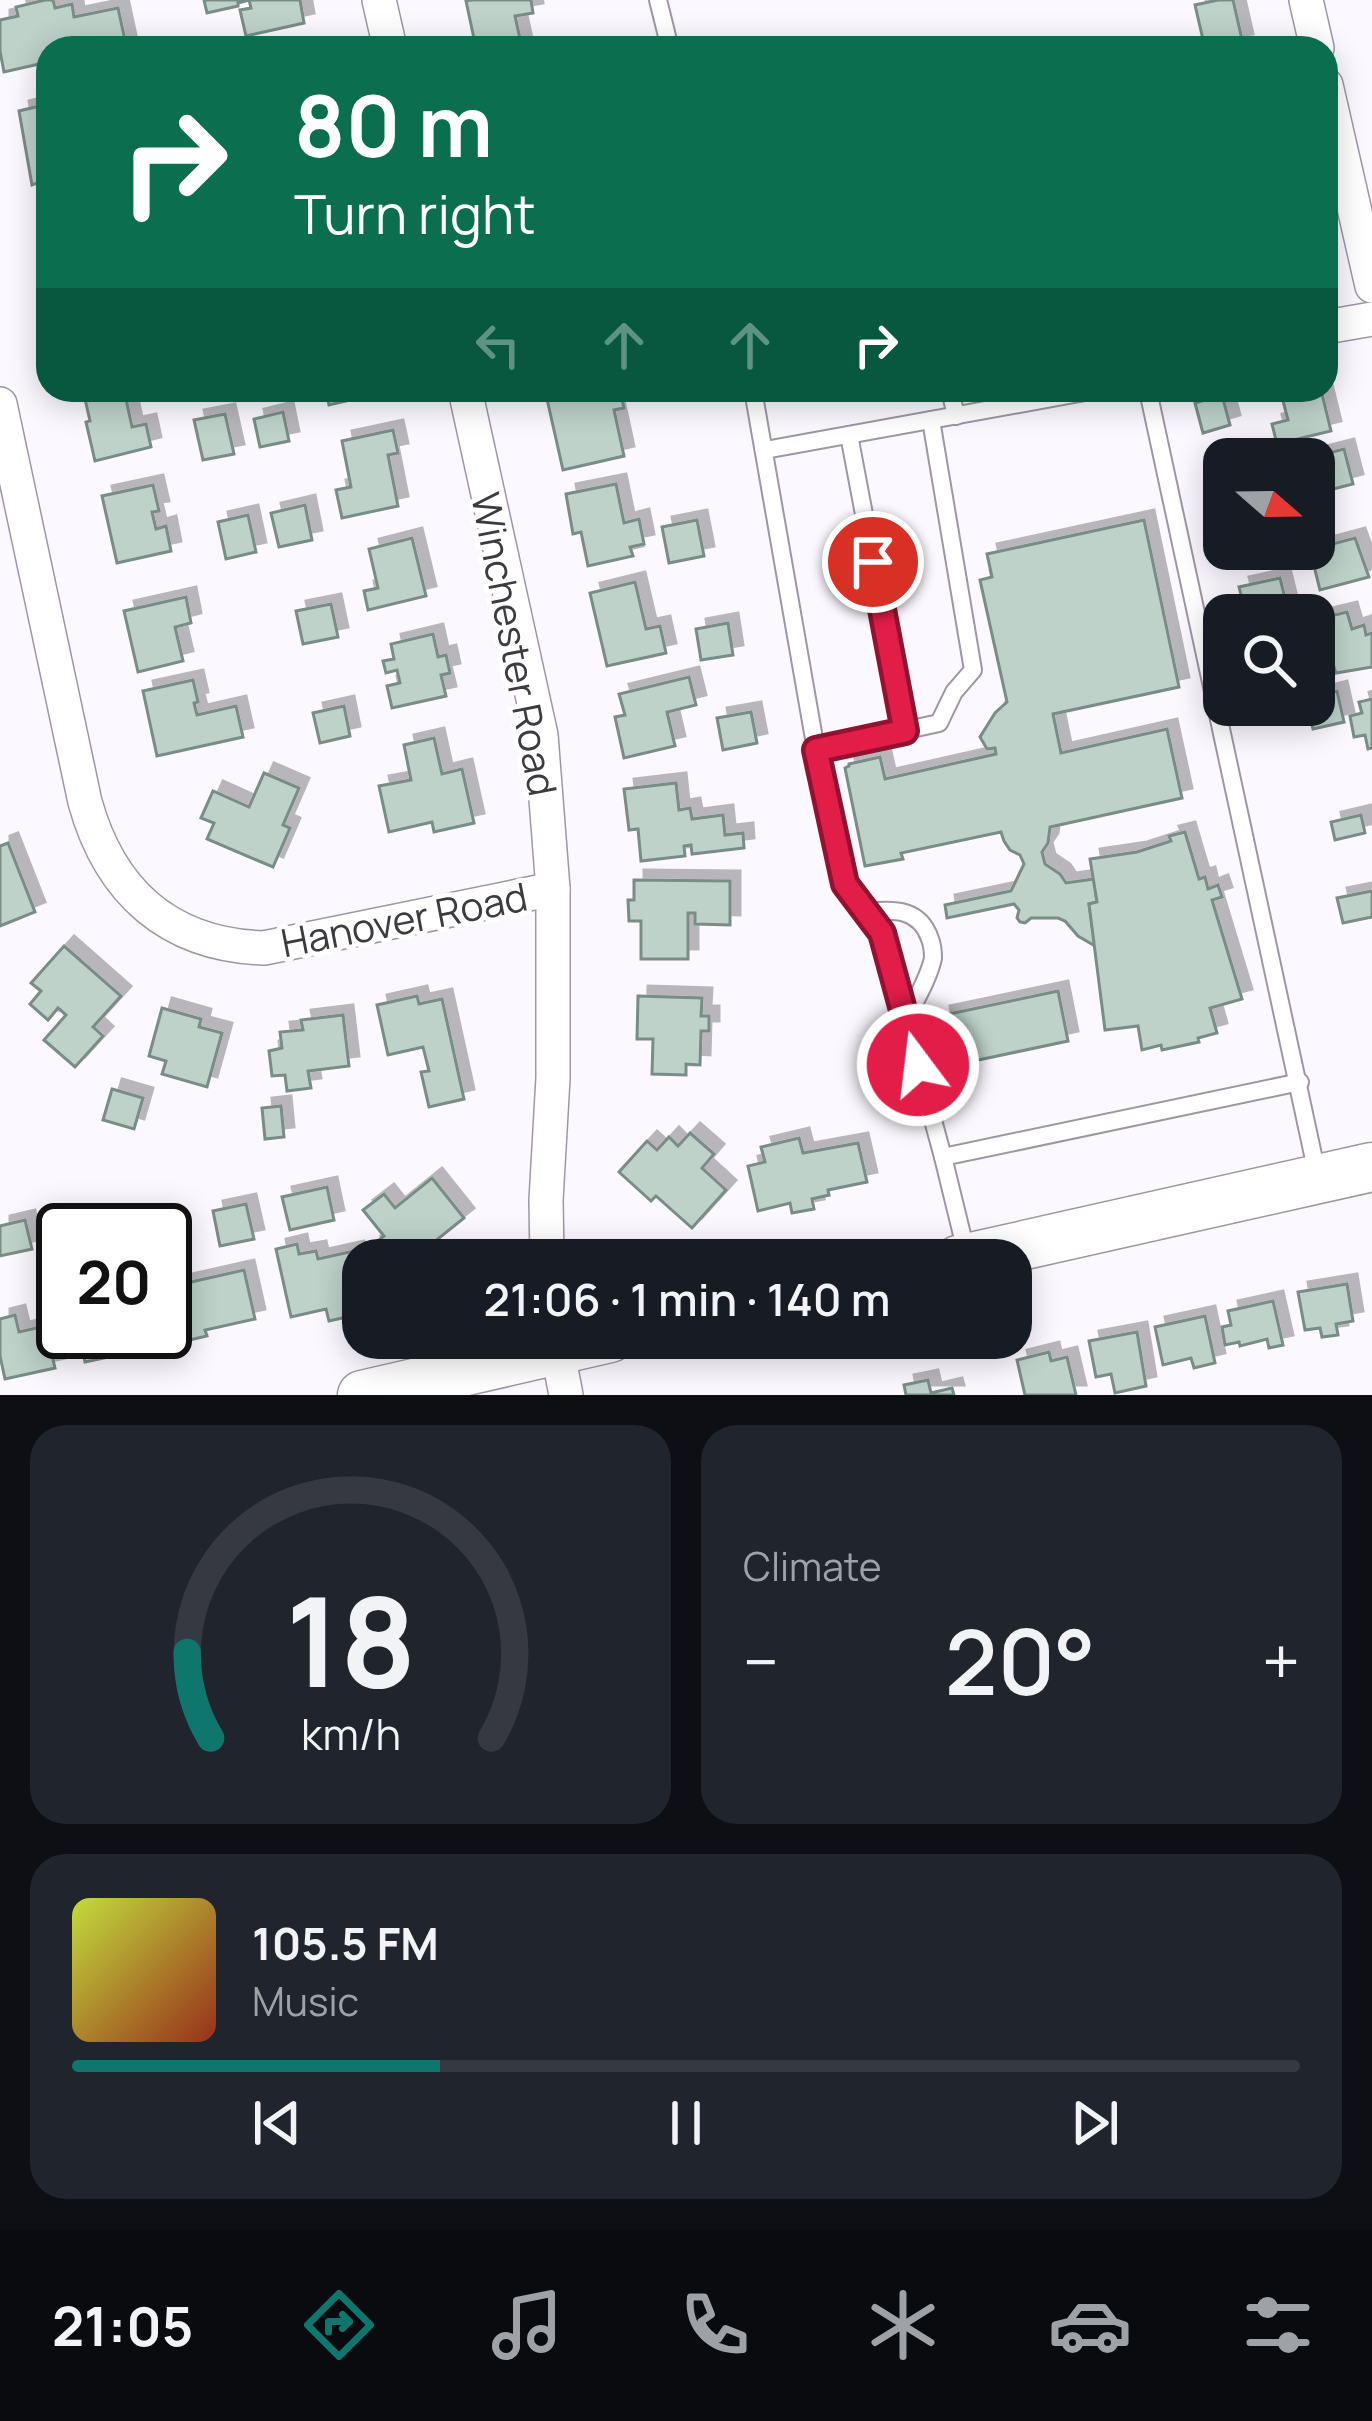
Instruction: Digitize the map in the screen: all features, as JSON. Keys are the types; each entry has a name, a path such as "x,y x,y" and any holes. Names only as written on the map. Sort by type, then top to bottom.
{"main road":[{"path":"1032,1243 1372,1167"},
{"path":"362,1395 559,1361"}],"street":[{"path":"379,0 387,36"},
{"path":"1306,0 1314,36"},
{"path":"1338,137 1372,286"},
{"path":"1338,325 1372,319"},
{"name":"Winchester Road","path":"468,402 541,735 553,889 554,1078 547,1239"},
{"name":"Hanover Road","path":"0,404 93,830 112,867 137,899 189,934 236,947 264,948 553,889"}],"lane":[{"path":"658,0 667,36"},
{"path":"755,402 816,750 845,884 882,933 943,1157 959,1239"},
{"path":"953,402 956,416"},
{"path":"765,450 1031,402"},
{"path":"1149,402 1318,1179"},
{"path":"816,750 939,723 954,692 973,670 931,420"},
{"path":"849,435 905,731"},
{"path":"868,912 888,910 915,916 932,944 932,958 906,1019"},
{"path":"943,1157 1300,1082"}],"building":[{"path":"53,0 55,8 72,4 74,17 118,8 124,36 36,36 36,65 4,72 0,20 18,16 16,7"},
{"path":"204,0 249,0 207,13"},
{"path":"249,0 300,0 304,23 246,36 240,10 251,8"},
{"path":"531,0 533,13 515,16 519,36 473,36 466,1"},
{"path":"1233,0 1241,36 1202,36 1195,5"},
{"path":"36,107 36,184 32,185 19,111"},
{"path":"86,402 127,402 132,427 146,424 151,447 95,461 86,422 90,421"},
{"path":"548,402 623,402 624,408 614,410 624,456 563,470"},
{"path":"1224,402 1230,425 1203,433 1195,403"},
{"path":"1283,402 1324,402 1331,431 1276,438 1272,424 1288,420"},
{"path":"283,412 289,441 260,447 254,419"},
{"path":"225,414 234,454 203,460 194,420"},
{"path":"393,430 398,453 388,455 398,506 342,518 336,490 351,487 342,441"},
{"path":"1344,449 1353,484 1335,489 1335,451"},
{"path":"616,484 624,523 639,519 644,544 630,547 633,556 588,566 581,532 573,534 566,494"},
{"path":"153,485 159,511 152,512 156,529 166,526 171,551 117,563 102,496"},
{"path":"305,505 312,540 279,547 271,513"},
{"path":"248,515 256,552 226,559 218,522"},
{"path":"697,520 704,556 669,563 662,527"},
{"path":"1144,520 1179,687 1053,714 1061,753 1167,729 1182,798 1050,827 1042,852 1045,864 1066,883 1094,879 1097,902 1089,904 1095,946 1058,918 1020,922 1014,904 947,918 945,905 1011,891 1024,864 1001,832 901,853 903,859 865,866 845,768 849,764 880,757 885,779 996,754 980,737 1007,702 980,580 992,577 987,554"},
{"path":"412,538 426,596 368,610 364,591 378,588 369,549"},
{"path":"1355,538 1369,577 1320,590 1315,570 1335,570 1335,543"},
{"path":"1280,578 1284,594 1241,594 1239,587"},
{"path":"635,582 646,629 660,626 666,653 607,666 590,593"},
{"path":"186,597 191,623 175,627 183,661 138,672 124,611"},
{"path":"331,604 338,637 303,644 296,611"},
{"path":"1347,612 1352,629 1364,625 1366,635 1372,633 1372,667 1336,673 1335,615"},
{"path":"728,623 733,655 701,660 696,629"},
{"path":"433,634 438,657 446,655 450,673 441,675 446,696 392,708 387,686 400,683 397,670 386,673 383,661 394,659 391,644"},
{"path":"689,677 696,705 667,712 675,746 624,758 615,717 625,715 619,694"},
{"path":"193,680 197,715 236,706 243,737 157,756 143,691"},
{"path":"1335,692 1344,722 1335,724"},
{"path":"1372,699 1372,748 1368,749 1365,735 1354,737 1350,716 1362,713 1359,702"},
{"path":"344,706 350,736 320,743 313,713"},
{"path":"751,712 757,743 723,750 717,718"},
{"path":"434,738 442,774 462,769 474,823 434,832 432,822 389,832 379,786 411,780 404,745"},
{"path":"264,773 299,788 283,825 290,828 273,867 207,839 214,823 201,818 213,791 249,807"},
{"path":"676,783 679,810 690,808 692,819 723,815 725,835 743,833 744,848 692,854 691,845 684,846 685,856 641,861 638,829 629,830 624,789"},
{"path":"1361,815 1365,833 1335,840 1331,822"},
{"path":"1185,832 1199,879 1205,877 1208,889 1218,885 1222,897 1212,900 1242,999 1210,1008 1217,1033 1198,1038 1199,1042 1142,1050 1138,1026 1105,1030 1089,904 1097,902 1090,859 1137,852"},
{"path":"8,843 35,912 0,926 0,846"},
{"path":"634,880 730,881 730,925 695,924 695,913 688,913 688,959 641,959 641,921 629,921"},
{"path":"1372,891 1372,917 1343,923 1337,898"},
{"path":"64,946 121,996 93,1027 103,1036 75,1067 44,1040 66,1015 58,1008 48,1020 30,1004 41,991 31,983"},
{"path":"1058,991 1068,1041 950,1066 940,1016"},
{"path":"417,996 419,1004 442,999 464,1099 429,1107 421,1072 429,1071 423,1047 388,1055 377,1005"},
{"path":"638,996 702,998 701,1016 709,1016 709,1031 701,1031 700,1065 686,1064 686,1075 652,1074 653,1039 637,1039"},
{"path":"162,1008 201,1019 199,1027 222,1033 207,1087 162,1074 166,1061 149,1056"},
{"path":"343,1015 349,1066 308,1071 311,1088 287,1091 285,1075 272,1076 269,1051 282,1048 280,1032 303,1030 301,1020"},
{"path":"112,1089 143,1098 134,1129 103,1120"},
{"path":"281,1106 284,1137 265,1139 262,1108"},
{"path":"690,1133 714,1154 702,1168 726,1190 692,1228 619,1172 647,1141 657,1150 669,1137 678,1146"},
{"path":"799,1138 803,1153 858,1143 867,1182 828,1190 829,1195 812,1199 814,1209 792,1213 790,1203 758,1211 748,1166 765,1162 761,1147"},
{"path":"432,1178 464,1218 438,1239 380,1239 384,1236 363,1210 384,1194 395,1208"},
{"path":"327,1187 334,1220 290,1230 282,1197"},
{"path":"246,1204 254,1239 220,1246 213,1211"},
{"path":"25,1220 32,1249 0,1256 0,1226"},
{"path":"297,1244 299,1254 316,1251 318,1259 342,1254 342,1318 329,1321 326,1309 291,1317 276,1249"},
{"path":"244,1270 255,1319 205,1330 207,1336 192,1339 192,1282"},
{"path":"1347,1284 1353,1321 1336,1324 1338,1335 1322,1337 1320,1328 1305,1330 1298,1292"},
{"path":"1273,1301 1283,1345 1269,1348 1267,1339 1225,1345 1222,1327 1231,1325 1228,1311"},
{"path":"15,1315 19,1332 36,1328 36,1359 53,1359 55,1368 5,1379 0,1319"},
{"path":"1205,1316 1215,1363 1194,1368 1191,1358 1163,1365 1155,1327"},
{"path":"1137,1332 1146,1386 1115,1393 1111,1374 1096,1377 1089,1341"},
{"path":"1049,1352 1051,1361 1067,1357 1076,1395 1025,1395 1017,1360"},
{"path":"928,1380 931,1393 952,1388 954,1395 906,1395 904,1385"}],"route":[{"path":"873,562 905,731 816,750 845,884 882,933 918,1065"}]}
